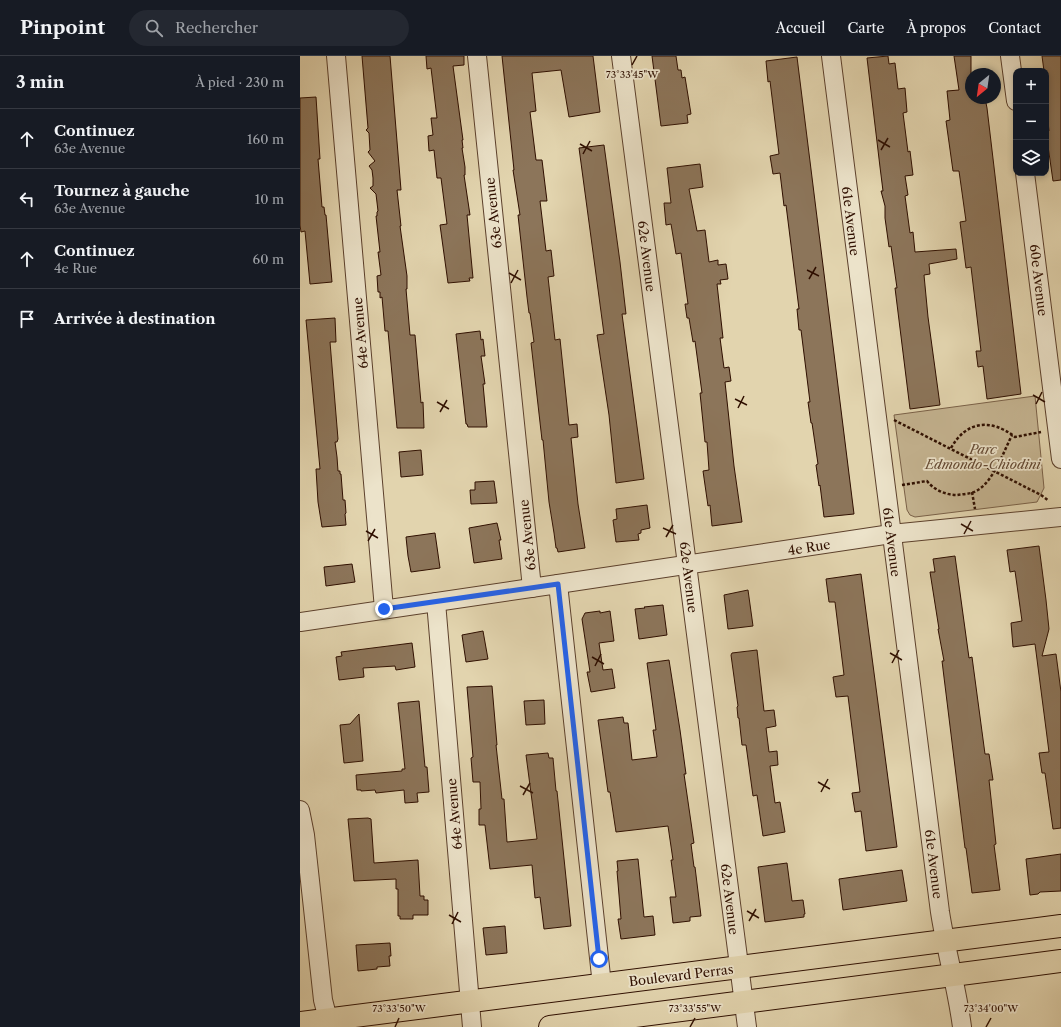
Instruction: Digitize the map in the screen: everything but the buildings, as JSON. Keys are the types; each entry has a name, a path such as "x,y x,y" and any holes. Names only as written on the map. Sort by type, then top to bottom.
{"main road":[{"name":"Boulevard Perras","path":"300,1023 329,1023 469,1001 1061,926"},
{"path":"550,1027 605,1024 743,1002 1061,961"}],"street":[{"name":"64e Avenue","path":"336,56 384,609"},
{"name":"63e Avenue","path":"477,56 532,588 558,584"},
{"name":"62e Avenue","path":"621,56 747,1027"},
{"name":"61e Avenue","path":"830,56 944,941 959,1006 962,1027"},
{"path":"1010,56 1013,78"},
{"name":"60e Avenue","path":"1025,176 1061,459"},
{"name":"4e Rue","path":"558,584 1056,510"},
{"path":"558,584 602,985"},
{"path":"300,622 532,588"},
{"name":"64e Avenue","path":"436,602 472,1027"},
{"path":"300,810 323,1000 329,1023"}],"path":[{"path":"876,411 1041,495 1056,510"},
{"path":"951,448 954,442 964,431 976,426 998,426 1015,437 1057,429"},
{"path":"885,487 927,481 939,491 951,495 966,494 978,490 987,483 1012,435"},
{"path":"972,492 974,508"}],"green space":[{"name":"Parc Edmondo-Chiodini","path":"1035,396 1044,488 1037,502 915,517 910,515 907,510 894,415"}],"route":[{"path":"384,609 558,584 599,959"}]}
